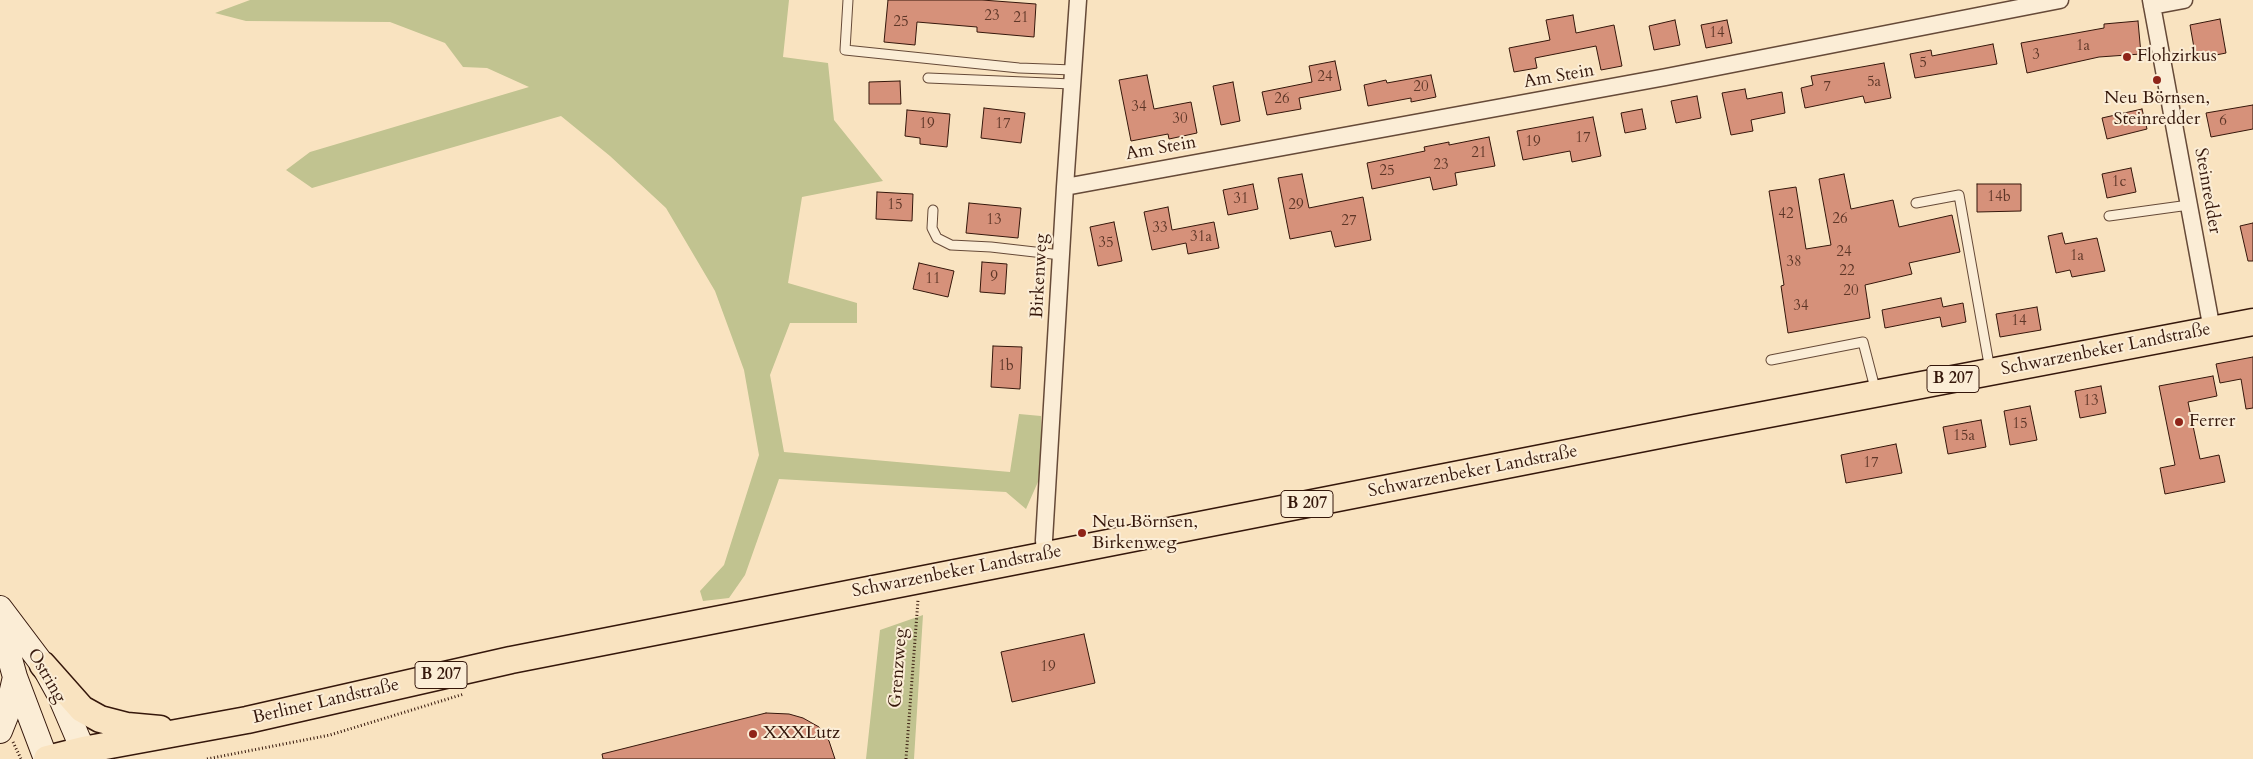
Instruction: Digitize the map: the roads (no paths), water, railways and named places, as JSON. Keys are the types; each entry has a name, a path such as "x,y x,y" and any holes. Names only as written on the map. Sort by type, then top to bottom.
{"main road":[{"name":"Schwarzenbeker Landstraße","path":"693,624 919,595 1045,555 2253,322"},
{"name":"Ostring","path":"0,608 43,665 59,694 83,755"},
{"name":"Ostring","path":"0,623 15,677 46,759"},
{"name":"Berliner Landstraße","path":"46,759 83,755 510,660 693,624"},
{"path":"43,665 82,709 100,719 127,726 190,731"},
{"path":"0,732 6,716 15,677"},
{"name":"B 207","path":"148,759 190,731"}],"street":[{"name":"Birkenweg","path":"1045,555 1044,540 1078,0"},
{"name":"Am Stein","path":"1065,187 1666,77 2060,0"},
{"path":"2152,3 2184,0"},
{"name":"Steinredder","path":"2152,3 2212,330"}],"lane":[{"path":"848,0 845,50 1019,68 1073,77"},
{"path":"928,78 1073,77"},
{"path":"1916,203 1959,195 1990,372"},
{"path":"2109,216 2189,204"},
{"path":"933,210 932,228 937,238 951,245 992,247 1061,255"},
{"path":"1771,360 1863,342 1876,394"}],"place":[{"name":"Flohzirkus","path":"2127,57"},
{"name":"Neu Börnsen, Steinredder","path":"2157,80"},
{"name":"Ferrer","path":"2179,422"},
{"name":"Neu Börnsen, Birkenweg","path":"1082,533"},
{"name":"XXXLutz","path":"753,734"}]}
